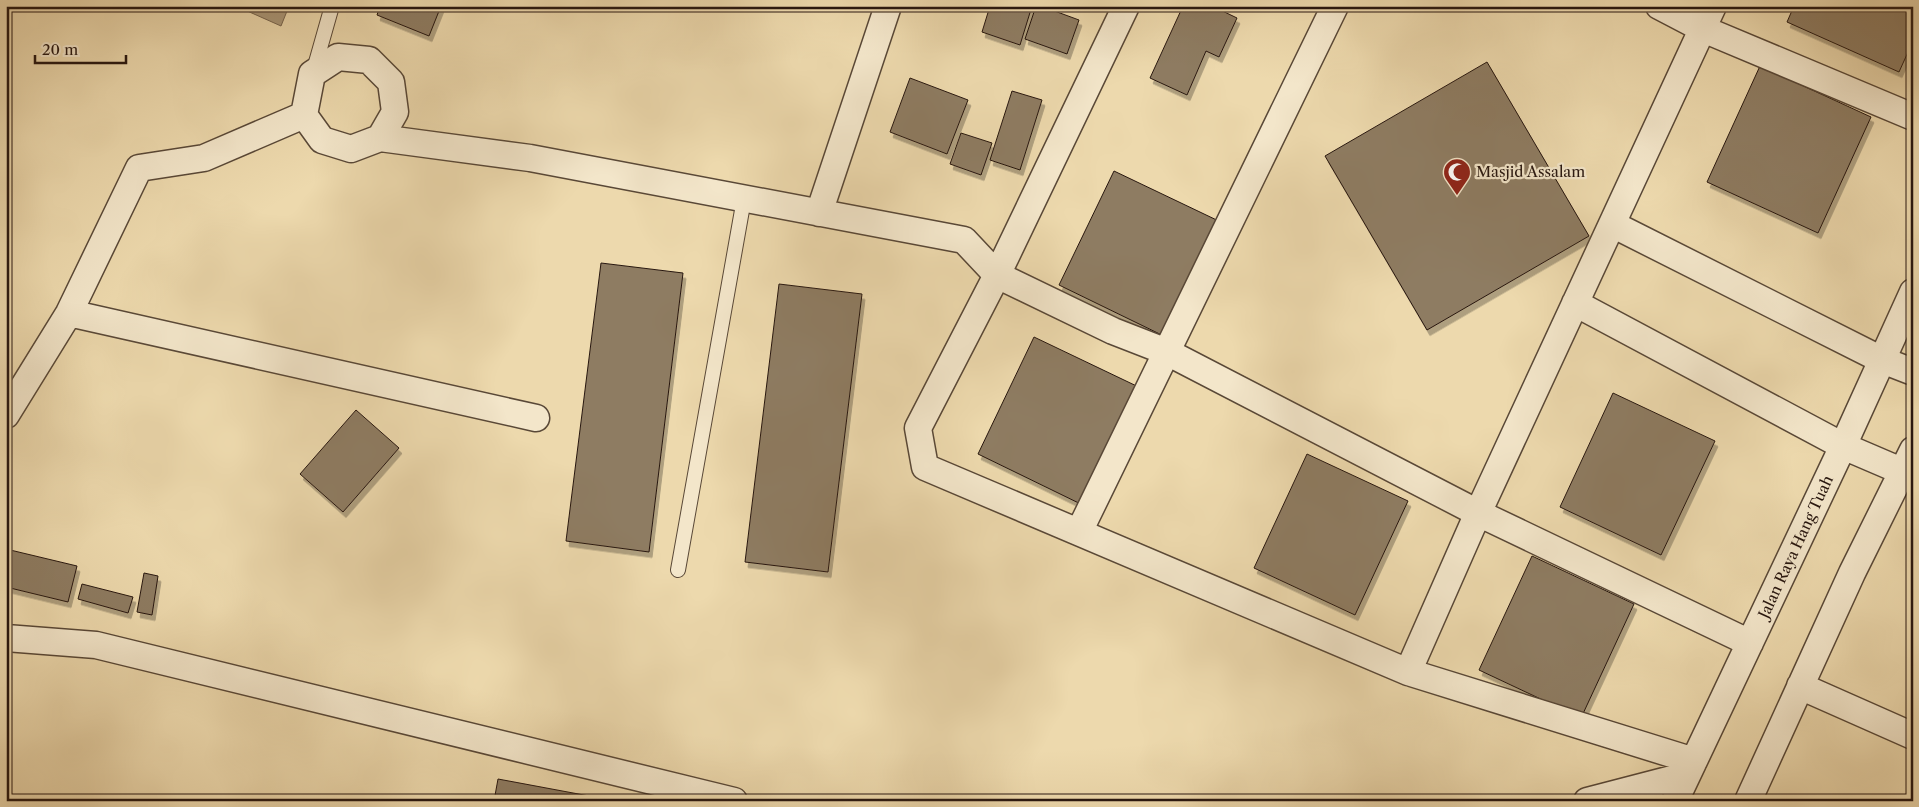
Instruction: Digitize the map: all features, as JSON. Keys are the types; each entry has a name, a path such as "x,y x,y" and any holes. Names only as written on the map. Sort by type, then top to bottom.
{"street":[{"path":"819,214 888,6"},
{"path":"1126,6 997,275 918,428 924,468 1408,672 1691,768"},
{"path":"1079,532 1335,6"},
{"path":"1659,6 1708,17 1913,117"},
{"path":"1408,672 1478,513 1708,17"},
{"path":"380,138 395,112 391,82 368,60 338,57 312,74 304,115 322,140 351,149 380,138 530,158 964,240 997,275 1113,331 1167,352 1478,513 1750,643"},
{"path":"6,415 69,313 139,168 204,158 304,115"},
{"path":"1612,224 1882,360 1913,372"},
{"name":"Jalan Raya Hang Tuah","path":"1675,801 1843,446 1913,292"},
{"path":"1575,303 1843,446 1909,466 1852,573 1748,801"},
{"path":"69,313 536,418"},
{"path":"6,638 96,645 734,801"},
{"path":"1800,686 1913,736"},
{"path":"1587,801 1691,768"}],"lane":[{"path":"312,74 332,6"},
{"path":"678,570 744,199"}],"shaded area":[{"path":"236,6 289,6 281,26"}],"building":[{"path":"380,6 441,6 429,36 377,15"},
{"path":"990,6 1032,6 1020,45 982,32"},
{"path":"1036,6 1041,6 1079,20 1067,54 1025,39"},
{"path":"1183,6 1212,6 1237,18 1219,57 1206,51 1187,95 1150,78"},
{"path":"1794,6 1913,6 1913,41 1899,72 1787,22"},
{"name":"Masjid Assalam","path":"1487,62 1589,236 1427,330 1325,156"},
{"path":"1760,66 1871,117 1818,233 1707,182"},
{"path":"910,78 968,100 947,154 890,132"},
{"path":"1012,91 1042,100 1020,170 990,160"},
{"path":"961,133 992,143 981,175 950,164"},
{"path":"1114,171 1225,224 1170,339 1059,285"},
{"path":"601,263 683,273 649,552 566,541"},
{"path":"779,284 862,294 828,572 745,562"},
{"path":"1034,337 1147,391 1091,509 978,454"},
{"path":"1613,393 1715,441 1661,555 1560,507"},
{"path":"356,410 399,448 343,512 300,474"},
{"path":"1307,454 1408,501 1355,615 1254,568"},
{"path":"6,549 77,566 68,602 6,587"},
{"path":"1532,556 1634,604 1581,718 1479,670"},
{"path":"144,573 158,576 152,615 137,612"},
{"path":"82,584 133,597 128,613 78,599"},
{"path":"498,779 616,801 494,801"}],"place":[{"name":"Masjid Assalam","path":"1457,196"}]}
